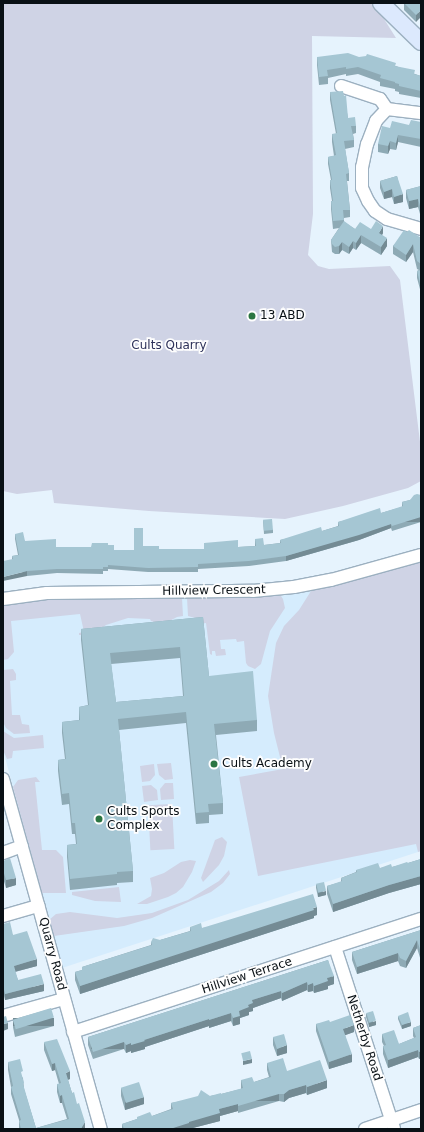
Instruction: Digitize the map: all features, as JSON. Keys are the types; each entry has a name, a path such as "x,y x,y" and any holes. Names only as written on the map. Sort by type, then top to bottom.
{"street":[{"path":"381,3 421,42"},
{"path":"341,86 380,99 387,109 421,113"},
{"path":"387,109 376,122 367,144 362,166 362,188 375,211 387,220 421,229"},
{"name":"Hillview Crescent","path":"3,599 47,592 253,591 294,587 331,580 421,555"},
{"name":"Quarry Road","path":"3,779 101,1129"},
{"path":"3,852 22,846"},
{"path":"3,916 39,906"},
{"name":"Hillview Terrace","path":"73,1032 421,919"},
{"name":"Netherby Road","path":"334,947 392,1124"},
{"path":"3,1016 64,999"},
{"path":"365,1129 392,1124 421,1110"}],"shaded area":[{"name":"Cults Academy","path":"421,561 421,851 62,968 3,750 3,605 81,598 281,596 311,591"}],"green space":[{"name":"Cults Quarry","path":"3,3 374,3 396,38 312,36 313,214 308,255 318,266 329,269 390,266 400,280 421,450 421,481 408,488 343,506 285,519 149,511 54,503 52,490 17,494 3,491"},
{"path":"421,561 421,851 418,852 416,844 258,876 239,777 283,769 274,733 268,696 276,643 284,626 299,610 311,591"},
{"path":"281,596 285,608 270,631 261,664 255,669 248,666 246,663 244,641 237,642 236,639 220,640 221,649 225,649 226,655 216,656 215,651 212,651 212,655 210,654 206,623 200,624 195,618 188,616 187,598"},
{"path":"182,598 183,616 177,617 162,625 151,621 150,619 128,618 106,625 92,635 79,635 79,633 84,632 80,614 11,621 14,652 8,659 3,660 3,605 35,599"},
{"path":"13,669 16,674 16,680 10,681 12,715 20,715 22,724 29,725 30,733 14,734 6,728 3,722 3,670"},
{"path":"3,731 14,738 43,735 44,748 13,751 12,758 7,759 3,750"},
{"path":"171,763 173,779 165,780 159,775 157,764"},
{"path":"154,764 155,775 150,781 142,782 140,766"},
{"path":"36,777 40,782 35,782 42,850 56,850 63,857 66,893 42,893 13,787 18,780"},
{"path":"165,783 173,783 174,799 161,800 160,789"},
{"path":"151,785 157,790 158,800 144,802 142,786"},
{"path":"172,804 174,849 150,850 148,805"},
{"path":"222,837 227,842 224,856 219,865 203,882 201,878 215,840"},
{"path":"190,860 196,861 192,872 183,887 176,893 147,904 137,904 151,896 152,889 150,878 164,873 181,862"},
{"path":"229,870 230,874 223,883 211,892 152,918 124,926 54,936 49,920 56,914 70,912 117,918 152,913 188,900 219,881"},
{"path":"119,887 121,902 95,901 72,895 72,892"}],"building":[{"path":"404,3 419,3 421,5 421,10 416,15"},
{"path":"348,53 359,57 366,56 367,54 396,63 395,66 415,70 414,74 421,76 421,91 399,86 399,84 395,82 380,78 381,75 358,67 327,70 328,76 319,77 317,57"},
{"path":"343,91 344,96 346,95 348,118 355,117 356,126 351,126 354,140 344,141 349,173 346,174 350,210 343,210 344,220 333,221 331,201 333,201 330,180 332,180 328,157 336,155 332,134 337,133 330,92"},
{"path":"411,120 421,122 421,139 398,135 396,143 390,141 388,146 378,144 382,126 390,128 392,121 409,125"},
{"path":"397,176 403,194 394,197 392,189 384,192 380,181"},
{"path":"421,186 420,206 418,199 409,201 406,190"},
{"path":"344,221 355,229 360,222 371,229 376,221 383,226 379,233 387,238 381,247 361,235 356,243 353,241 349,247 342,242 339,246 335,247 331,240"},
{"path":"404,230 407,232 409,230 421,238 421,264 417,261 413,244 406,255 393,246"},
{"path":"421,270 421,287 417,271"},
{"path":"417,494 421,495 421,517 392,526 391,524 286,556 249,561 198,564 198,567 148,568 108,565 108,567 103,567 103,569 57,569 27,571 3,577 3,561 13,559 12,556 19,555 15,534 23,532 25,541 56,539 56,547 91,547 92,543 108,543 108,545 114,545 114,550 134,550 134,528 143,528 143,546 159,546 159,549 204,549 204,543 238,540 238,547 256,546 255,539 263,538 264,545 281,543 280,540 321,527 322,531 339,526 338,522 380,508 381,513 403,506 402,502 410,500"},
{"path":"272,519 273,530 264,531 263,520"},
{"name":"Cults Academy","path":"203,617 209,676 253,671 257,720 214,724 223,803 208,804 209,812 196,813 186,712 118,719 133,871 70,879 67,845 77,844 75,823 72,823 69,793 62,794 58,760 66,759 62,722 80,720 79,707 89,705 81,629","holes":["180,647 184,696 116,702 110,653"]},
{"path":"10,858 16,878 6,880 3,870 3,861"},
{"path":"421,859 421,876 333,904 327,886 342,881 341,878 357,872 356,870 378,863 380,868 391,864 392,867"},
{"path":"324,882 326,891 318,893 316,884"},
{"path":"313,894 317,907 313,908 314,910 80,986 75,972 82,970 82,967 152,945 151,942 153,938 160,940 191,931 190,927 201,923 202,928"},
{"path":"10,922 13,935 27,931 37,959 14,966 18,980 41,974 44,984 5,994 3,985 3,924"},
{"path":"421,930 421,953 417,940 406,961 400,958 398,953 357,967 352,952"},
{"path":"328,960 334,976 327,978 328,981 314,986 313,983 308,985 307,982 282,993 281,991 252,1000 253,1003 248,1005 249,1007 239,1011 240,1016 233,1018 231,1013 131,1045 131,1043 126,1045 124,1042 93,1052 88,1037"},
{"path":"51,1008 54,1018 16,1029 13,1020"},
{"path":"373,1011 376,1021 369,1023 366,1013"},
{"path":"408,1012 411,1022 402,1025 398,1016"},
{"path":"350,1015 354,1025 343,1029 352,1054 329,1062 316,1024 329,1020 330,1022"},
{"path":"6,1016 8,1023 3,1024 3,1017"},
{"path":"421,1025 421,1051 419,1052 418,1050 388,1060 383,1046 386,1045 382,1034 394,1030 399,1044 416,1037 413,1028"},
{"path":"284,1034 287,1045 277,1049 273,1037"},
{"path":"57,1039 70,1071 66,1073 72,1093 74,1092 77,1104 79,1103 85,1122 81,1129 21,1129 19,1121 21,1120 11,1087 13,1086 8,1062 20,1059 23,1071 21,1072 23,1084 36,1128 69,1119 57,1084 61,1083 55,1063 52,1064 44,1042"},
{"path":"250,1051 252,1059 243,1061 241,1053"},
{"path":"283,1058 287,1071 320,1060 327,1080 307,1087 306,1085 289,1090 284,1094 279,1094 238,1106 238,1104 219,1109 220,1113 170,1129 124,1129 122,1124 137,1119 137,1117 150,1112 152,1116 173,1109 171,1103 198,1096 201,1090 210,1096 221,1094 243,1088 241,1080 252,1077 254,1082 271,1077 267,1063"},
{"path":"139,1082 144,1097 126,1103 121,1088"}],"place":[{"name":"13 ABD","path":"252,316"},
{"name":"Cults Academy","path":"214,764"},
{"name":"Cults Sports Complex","path":"99,819"}]}
